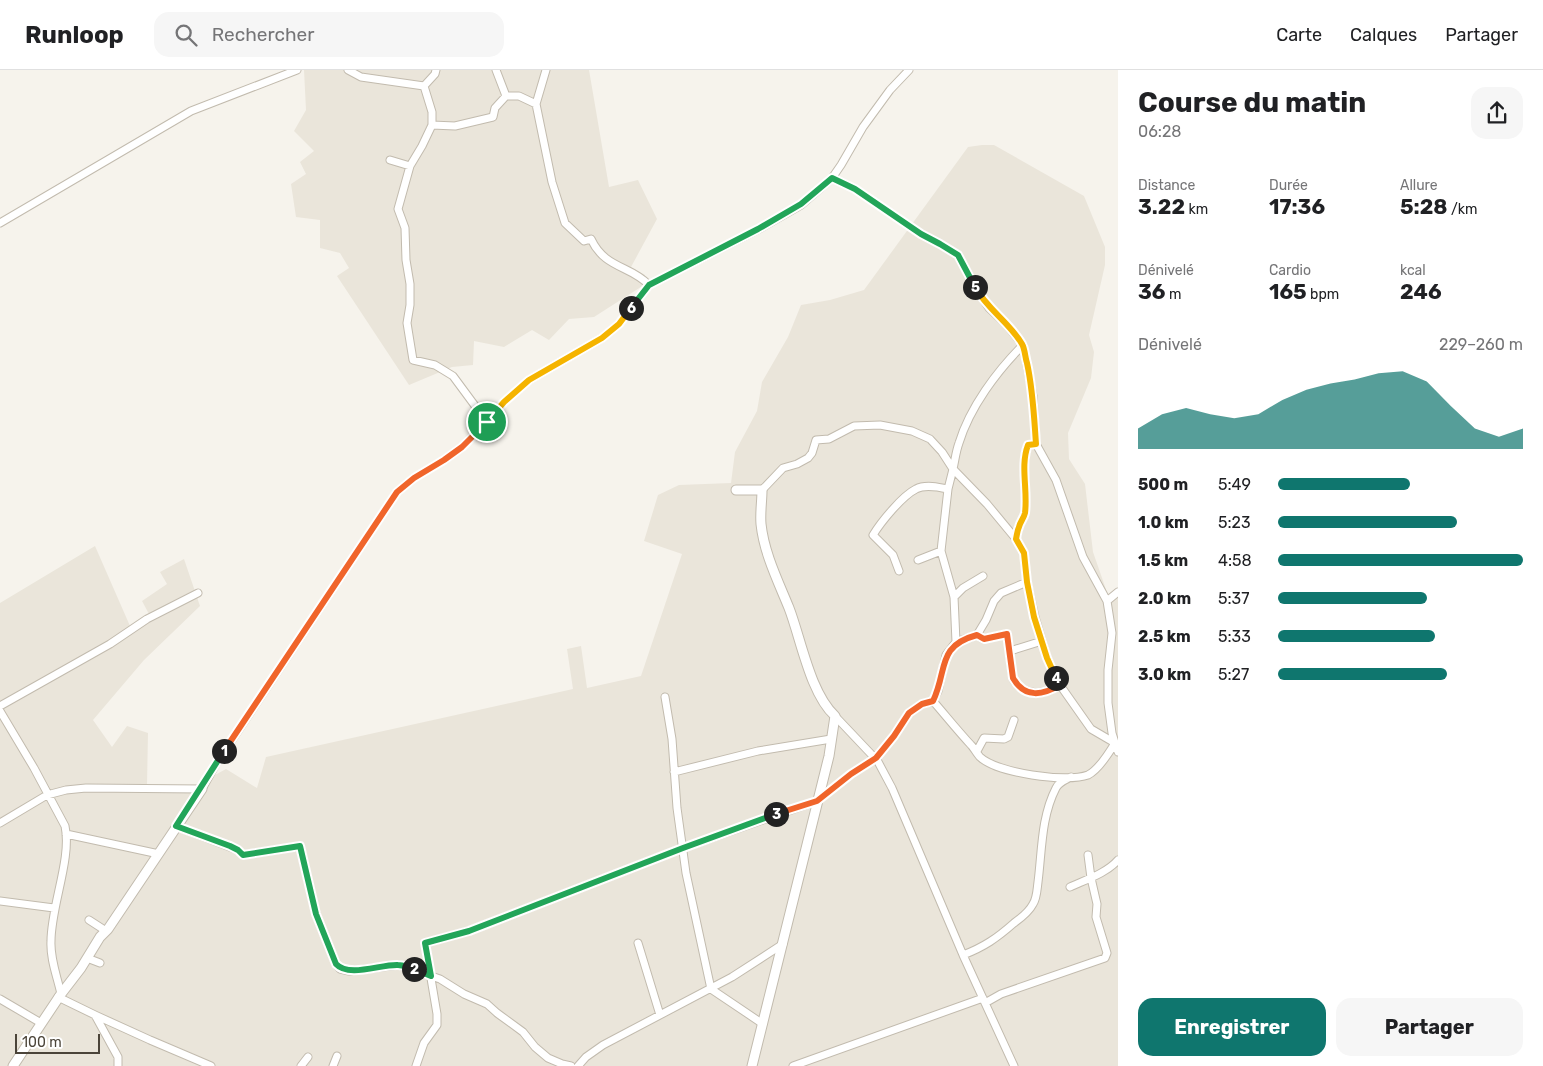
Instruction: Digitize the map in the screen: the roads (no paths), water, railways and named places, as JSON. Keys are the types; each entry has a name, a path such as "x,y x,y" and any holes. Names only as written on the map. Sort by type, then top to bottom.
{"street":[{"path":"0,222 191,111 298,70"},
{"path":"348,70 361,77 424,86"},
{"path":"424,86 435,74 436,70"},
{"path":"496,70 506,96"},
{"path":"546,70 536,104 552,182 566,223 584,241 591,239 597,251 614,264 646,282"},
{"path":"13,1066 59,996 82,968 100,937 159,854 202,789 216,764 397,492 414,478 462,447 504,402 529,380 602,338 619,324 646,282 758,229 801,204 832,178 863,127 890,90 910,70"},
{"path":"424,86 432,112 432,125 410,166 398,209 405,228 406,260 410,284 410,305 406,323 413,360 435,365 454,376 487,422"},
{"path":"432,125 455,126 494,117 495,108 506,96 519,96 536,104"},
{"path":"390,160 410,166"},
{"path":"832,178 855,189 921,234 958,255 977,290 990,308 1023,345 1033,396 1036,444 1056,480 1083,557 1107,601 1112,633 1108,670 1108,703 1117,747"},
{"path":"956,642 954,596 941,551 948,489 960,441 971,416 988,386 1023,345"},
{"path":"1014,1066 963,955 892,788 876,758 827,709 818,690 773,570 761,524 762,490 783,468 808,458 812,453 816,440 829,439 854,426 880,425 912,431 930,439 942,452 953,469 987,504 1016,539 1024,553 1027,582 1034,617 1047,658 1060,685 1091,729 1117,747"},
{"path":"1016,539 1025,515 1025,454 1028,445 1036,444"},
{"path":"899,572 893,555 873,535 895,507 917,488 926,486 948,489"},
{"path":"736,490 762,490"},
{"path":"918,560 941,551"},
{"path":"954,596 983,576"},
{"path":"416,1066 424,1043 437,1025 437,1014 425,943 469,931 683,848 817,801 851,774 876,758 894,736 909,713 922,704 933,701 938,691 946,655 956,642 977,635 994,601 1001,593 1027,582"},
{"path":"1107,601 1118,592"},
{"path":"0,706 102,649 147,619 198,593"},
{"path":"977,635 984,639 1007,634 1013,678 1021,687 1035,694 1044,693 1060,685"},
{"path":"1010,652 1042,641"},
{"path":"665,697 672,739 686,873 711,989 763,1024"},
{"path":"933,701 980,757 1009,770 1049,777 1071,777 1088,774 1100,766 1117,747"},
{"path":"1,715 34,768 64,826 66,834 62,876 54,908 50,941 59,996"},
{"path":"752,1066 832,739 835,716"},
{"path":"976,751 984,738 1008,738 1014,720"},
{"path":"674,772 758,751 832,739"},
{"path":"963,955 998,938 1025,914 1033,904 1036,897 1042,855 1043,826 1056,788 1062,781 1071,777"},
{"path":"0,823 48,796 66,790 86,788 202,789"},
{"path":"176,826 230,846 243,855 300,846 316,914 336,964 340,969 349,971 399,965 440,979 464,994 487,1004 523,1032 548,1058 571,1066"},
{"path":"66,834 159,854"},
{"path":"794,1066 1105,958 1107,953 1096,917 1097,904 1088,855"},
{"path":"1070,887 1091,878 1115,864 1118,860"},
{"path":"0,900 54,908"},
{"path":"89,920 106,931"},
{"path":"638,943 660,1015"},
{"path":"578,1066 586,1057 603,1045 711,989 783,944"},
{"path":"88,958 100,963"},
{"path":"59,996 150,1040 211,1066"},
{"path":"0,999 41,1023"},
{"path":"96,1015 118,1057 118,1066"},
{"path":"334,1066 337,1056"},
{"path":"302,1066 308,1057"}]}
